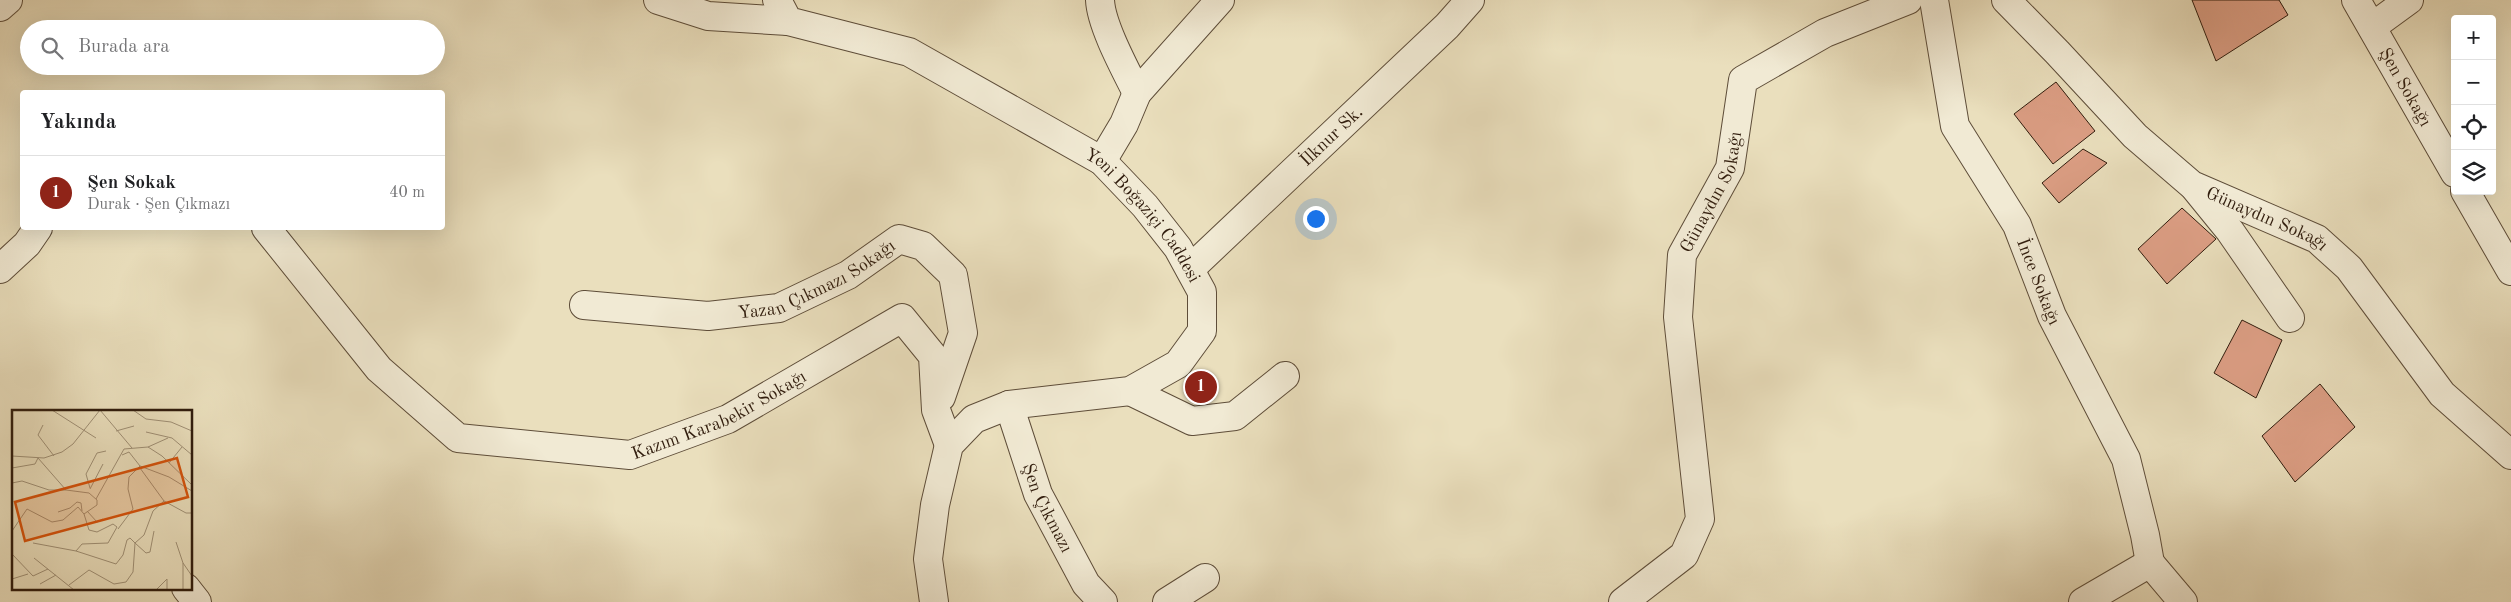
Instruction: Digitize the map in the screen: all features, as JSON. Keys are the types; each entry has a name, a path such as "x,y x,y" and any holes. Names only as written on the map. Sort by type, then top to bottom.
{"street":[{"path":"0,7 8,0"},
{"name":"Yeni Boğaziçi Caddesi","path":"658,0 708,16 782,10 909,52 1102,160 1145,206 1178,248 1202,292 1202,331 1178,364 1130,391 1009,405 974,419 949,445"},
{"path":"1100,0 1100,8 1137,93"},
{"path":"1102,160 1124,124 1137,93 1220,0"},
{"name":"İlknur Sk.","path":"1190,270 1447,26 1470,0"},
{"name":"Günaydın Sokağı","path":"1623,602 1684,555 1700,519 1678,317 1682,256 1730,168 1743,80 1825,33 1908,0"},
{"name":"İnce Sokağı","path":"1934,0 1955,126 2017,225 2052,316 2126,458 2150,563"},
{"name":"Günaydın Sokağı","path":"2006,0 2135,136 2192,185 2317,239 2349,268 2442,394 2511,455"},
{"name":"Şen Sokağı","path":"2356,0 2451,166"},
{"path":"2372,27 2409,0"},
{"path":"2192,185 2230,231 2290,318"},
{"path":"2468,195 2511,271"},
{"path":"0,269 27,244 37,230"},
{"name":"Kazım Karabekir Sokağı","path":"268,230 379,369 458,438 630,455 728,419 902,318 933,356 936,410 949,445"},
{"name":"Yazan Çıkmazı Sokağı","path":"584,305 708,316 779,308 848,275 899,239 923,246 953,275 963,333 936,410"},
{"path":"1130,391 1192,421 1235,416 1284,376"},
{"name":"Şen Çıkmazı","path":"1009,405 1038,494 1086,584 1103,602"},
{"path":"934,602 928,558 935,505 949,445"},
{"path":"2083,602 2150,563 2183,602"},
{"path":"1167,602 1205,578"},
{"path":"188,590 197,602"}],"building":[{"path":"2192,0 2279,0 2288,15 2216,61"},
{"path":"2056,82 2095,131 2053,164 2014,114"},
{"path":"2083,149 2107,163 2059,203 2042,183"},
{"path":"2182,208 2216,239 2167,284 2138,249"},
{"path":"2242,320 2282,340 2256,398 2214,373"},
{"path":"2320,384 2355,427 2295,482 2262,436"}],"place":[{"name":"Şen Sokak","path":"1201,387"}]}
